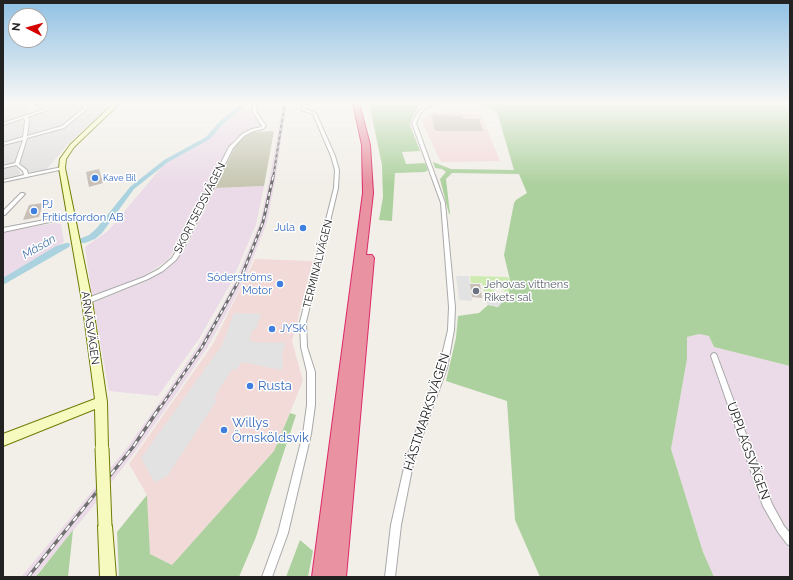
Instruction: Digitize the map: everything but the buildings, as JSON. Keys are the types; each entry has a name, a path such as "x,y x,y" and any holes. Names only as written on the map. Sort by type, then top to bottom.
{"highway":[{"path":"322,577 368,193 366,146 362,130"},
{"path":"336,577 374,193 374,159 367,130"}],"street":[{"path":"17,164 26,130"},
{"path":"3,144 52,130"},
{"path":"3,181 62,168 63,159 72,146 89,130"},
{"name":"SKORTSEDSVÄGEN","path":"87,302 146,278 161,270 174,259 181,248 231,147 243,135 256,130"},
{"name":"TERMINALVÄGEN","path":"267,577 283,533 307,434 311,405 311,372 304,347 303,322 336,188 337,170 333,156 322,130"},
{"name":"HÄSTMARKSVÄGEN","path":"390,577 396,525 409,466 418,434 443,368 451,330 452,307 443,203 416,130"},
{"path":"3,167 17,164"},
{"path":"17,164 25,171 26,176"},
{"name":"ARNÄSVÄGEN","path":"62,168 87,302 101,402 108,577"},
{"path":"3,214 24,194"},
{"path":"3,230 71,216"},
{"name":"UPPLAGSVÄGEN","path":"714,356 768,506 781,529 790,541"},
{"path":"3,440 101,402"}],"shaded area":[{"path":"3,130 23,130 22,138 14,163 21,173 19,175 3,179"},
{"path":"28,130 83,130 68,144 46,170 31,173 21,164 20,161 27,140"},
{"path":"218,130 250,130 233,140 228,147 168,260 142,277 92,296 85,247 108,231 165,163 215,134"},
{"path":"278,130 283,130 267,222 246,276 207,348 138,448 86,515 35,577 21,577 129,445 198,346 221,308 238,275 260,222"},
{"path":"426,130 487,130 500,161 441,162"},
{"path":"274,131 264,186 215,188 236,145 243,138 253,132"},
{"path":"264,186 256,225 231,283 199,339 158,396 109,391 93,303 146,281 165,271 177,260 186,248 215,188"},
{"path":"55,223 61,224 64,242 3,279 3,232"},
{"path":"255,259 313,261 292,341 303,381 274,451 172,565 150,554 147,495 129,464 213,344"},
{"path":"456,276 469,276 472,301 459,300"},
{"path":"494,292 506,298 498,307 488,305 485,301"},
{"path":"234,313 261,314 256,329 253,329 249,340 252,340 252,342 286,343 282,353 283,366 281,370 242,362 236,370 232,369 214,398 217,400 168,475 155,483 141,458 222,345"},
{"path":"699,334 709,336 714,347 790,366 790,577 714,577 703,552 671,449 687,359 687,337"}],"green space":[{"path":"375,130 412,130 420,151 402,152 406,164 425,163 428,170 425,172 395,173 392,221 379,220 383,197 382,165"},
{"path":"502,130 790,130 790,366 714,347 709,336 699,334 687,337 687,359 671,449 703,552 714,577 540,577 515,520 507,401 446,381 456,338 458,316 479,313 488,305 498,307 509,293 510,280 504,255 514,203 527,193 519,174 452,173 446,179 449,214 440,179 446,172 442,169 435,168 433,162 451,169 514,170"},
{"path":"470,276 507,277 510,279 509,294 498,287 487,297 485,297 482,283 471,283"},
{"path":"290,413 296,415 256,537 239,577 119,577 117,532 147,495 150,554 172,565 274,451"},
{"path":"73,530 68,577 35,577 39,573"},
{"path":"300,540 313,551 308,577 286,577"}],"waterway":[{"name":"Måsån","path":"82,241 92,237 99,231 132,188 166,161 208,138 215,130"},
{"name":"Måsån","path":"3,282 66,245"}],"railway":[{"path":"273,178 281,130"},
{"path":"160,408 202,347 242,275 263,222 273,177"},
{"path":"28,577 133,447 160,407"}],"place":[{"name":"Kave Bil","path":"95,178"},
{"name":"PJ Fritidsfordon AB","path":"34,211"},
{"name":"Jula","path":"303,228"},
{"name":"Söderströms Motor","path":"280,284"},
{"name":"Jehovas vittnens Rikets sal","path":"476,291"},
{"name":"JYSK","path":"272,329"},
{"name":"Rusta","path":"250,386"},
{"name":"Willys Örnsköldsvik","path":"224,430"}]}
